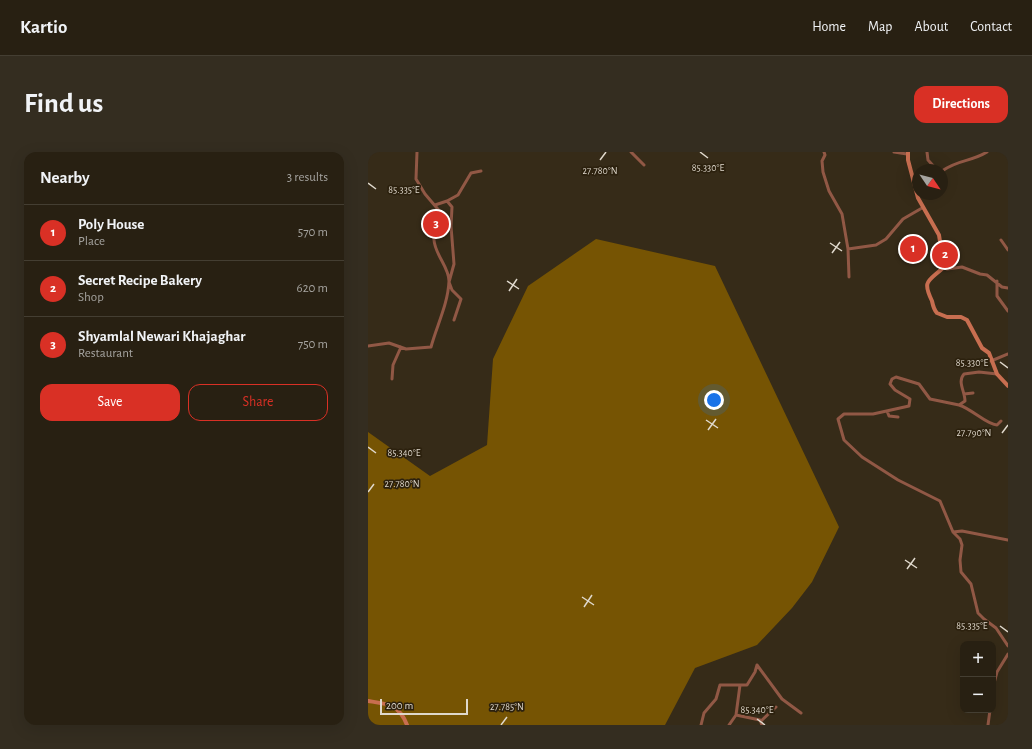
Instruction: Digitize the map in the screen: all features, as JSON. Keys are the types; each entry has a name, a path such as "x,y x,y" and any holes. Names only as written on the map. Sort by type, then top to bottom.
{"street":[{"path":"417,152 416,179 425,194 442,214 442,221 435,233 434,241 452,290 461,298 454,320"},
{"path":"631,152 644,166"},
{"path":"824,152 825,155 822,161 823,172 828,191 842,214 848,249 849,277"},
{"path":"894,152 908,153 918,198 922,208 938,235 944,267"},
{"path":"927,152 928,160 932,164"},
{"path":"948,167 952,164 974,159 987,152"},
{"path":"435,205 458,195 471,174 481,171"},
{"path":"368,346 389,343 406,348 431,347 445,306 454,264 451,226 452,207 447,201"},
{"path":"848,249 876,245 886,239 903,220 922,208"},
{"path":"1001,240 1008,250"},
{"path":"944,267 946,269 966,268 980,274 987,275 997,281 1002,287 1008,288"},
{"path":"944,267 926,286 926,291 935,311 941,316 961,317 968,320 982,348 989,353 997,374 1008,386"},
{"path":"997,281 997,296 1008,311"},
{"path":"392,379 394,365 401,347"},
{"path":"991,361 1008,354"},
{"path":"959,405 965,401 961,385 964,374 979,372 997,374"},
{"path":"1001,421 997,425 992,425 974,411 959,405 930,399 920,384 896,377 892,379 890,384 895,390 910,399 909,406 872,414 844,414 838,418 844,440 867,461 898,480 940,501 953,532 960,539 962,545 960,560 961,572 971,584 978,613 996,628 1008,646"},
{"path":"964,394 973,393"},
{"path":"887,411 889,416 898,417"},
{"path":"953,532 962,531 1008,540"},
{"path":"996,677 1008,654"},
{"path":"701,725 704,713 716,699 720,685 746,685 755,672 757,665 782,699 801,713"},
{"path":"729,725 736,715 740,685"},
{"path":"368,701 395,707 400,711 407,725"},
{"path":"761,721 776,707"},
{"path":"988,725 990,713"},
{"path":"736,715 761,721"},
{"path":"761,721 762,725"}],"shaded area":[{"path":"596,239 715,266 839,527 812,582 792,608 757,645 695,668 665,725 368,725 368,432 430,476 487,445 493,359 528,286"}],"place":[{"name":"Shyamlal Newari Khajaghar","path":"436,224"},
{"name":"Poly House","path":"913,249"},
{"name":"Secret Recipe Bakery","path":"945,255"}]}
